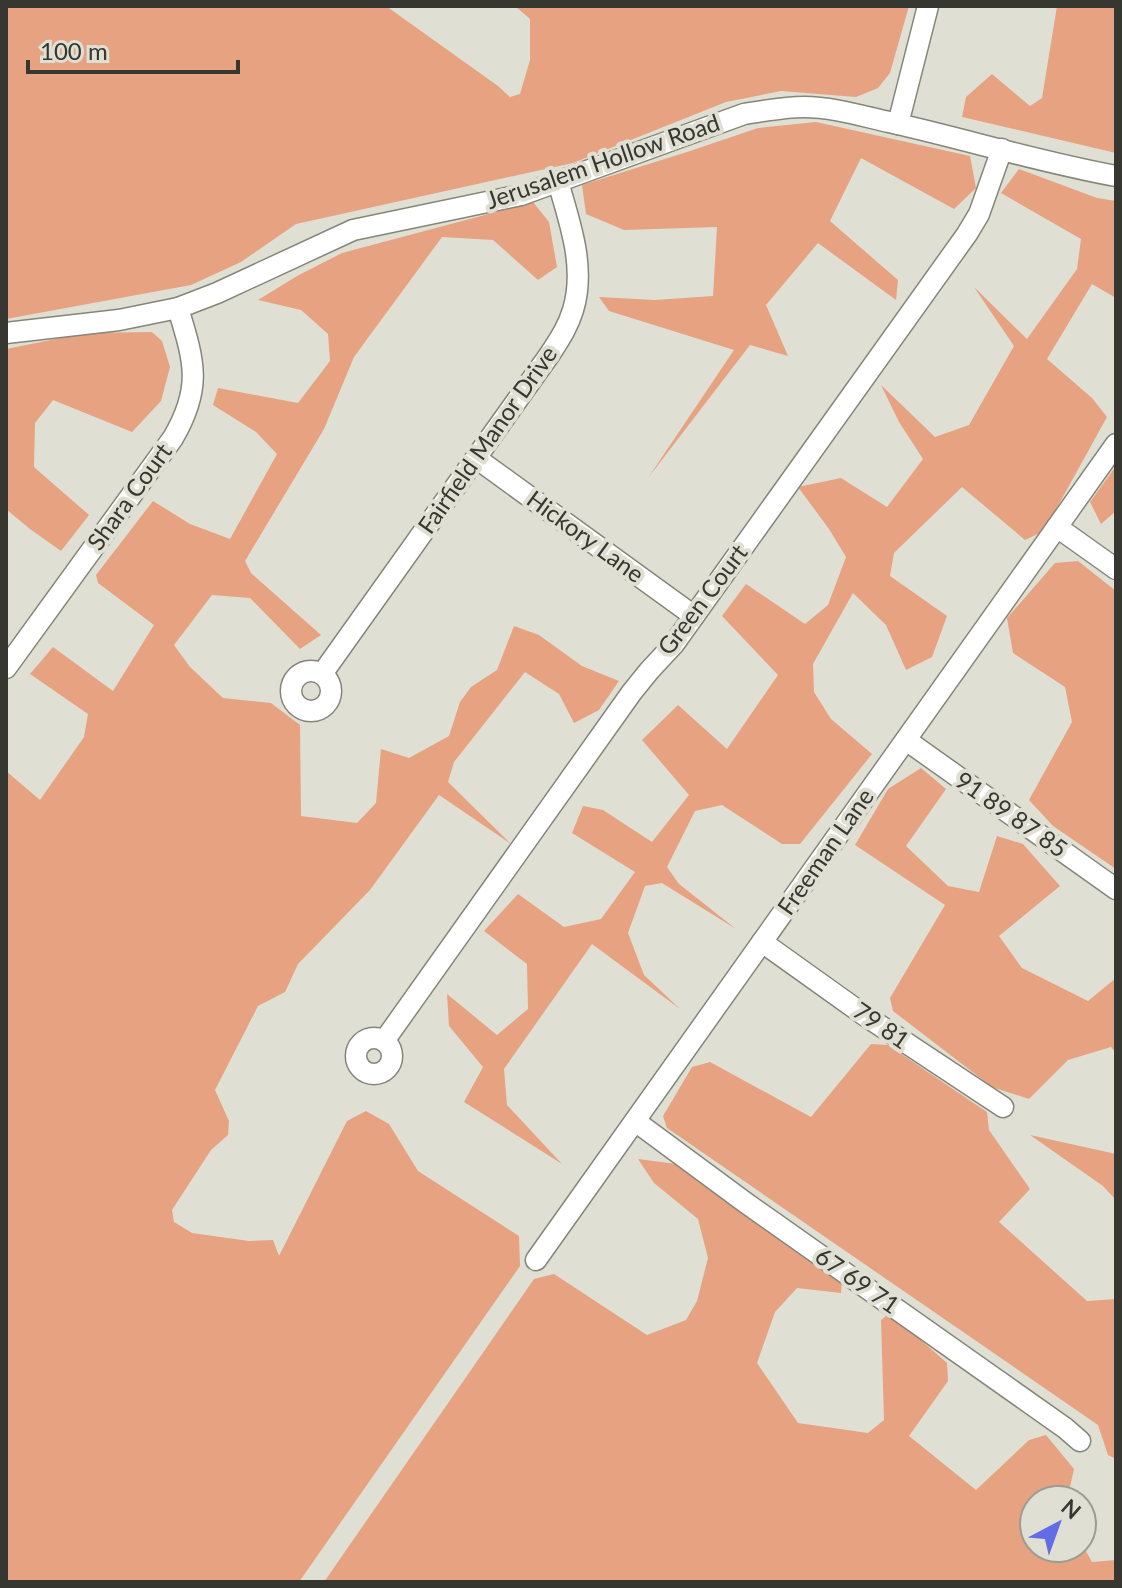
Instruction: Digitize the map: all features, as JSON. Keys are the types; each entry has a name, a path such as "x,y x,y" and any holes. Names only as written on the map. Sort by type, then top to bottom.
{"street":[{"path":"898,124 928,6"},
{"name":"Jerusalem Hollow Road","path":"6,333 119,320 178,308 353,230 521,195 744,114 780,108 808,106 898,124 1062,166 1116,176"},
{"name":"Green Court","path":"384,1041 632,692 674,644 967,234 979,214 1002,149"},
{"name":"Fairfield Manor Drive","path":"322,674 565,330 574,308 577,268 574,238 558,182"},
{"name":"Shara Court","path":"6,668 185,418 194,373 178,308"},
{"name":"Freeman Lane","path":"536,1260 1116,444"},
{"name":"Hickory Lane","path":"476,458 694,616"},
{"path":"1057,527 1116,569"},
{"name":"91 89 87 85","path":"906,740 1116,889"},
{"name":"79 81","path":"762,942 931,1061 1003,1107"},
{"name":"67 69 71","path":"635,1121 1080,1441"}],"shaded area":[{"path":"6,6 386,6 510,97 520,94 530,60 530,19 515,6 909,6 890,73 878,88 856,97 781,91 726,102 573,163 296,224 241,262 191,285 6,319"},
{"path":"1057,6 1116,6 1116,153 962,117 966,97 992,74 1030,106 1042,98"},
{"path":"816,122 970,156 976,188 954,209 861,158 830,221 898,280 896,300 818,243 766,305 788,356 750,345 648,478 734,350 609,311 599,297 655,300 713,296 717,227 624,230 586,214 582,185 758,128"},
{"path":"1019,169 1097,198 1116,201 1116,298 1092,284 1047,359 1092,398 1107,417 1044,531 1025,540 962,487 894,553 890,576 947,616 932,657 906,670 886,625 853,593 813,664 814,692 831,719 872,754 800,844 782,844 722,805 695,811 667,867 679,884 736,929 662,883 645,886 628,933 644,975 680,1009 592,944 504,1069 507,1105 562,1164 464,1102 483,1067 449,1026 447,994 497,1035 528,1009 527,964 484,931 518,894 564,927 601,919 635,872 572,833 583,806 603,810 652,842 689,795 642,740 678,705 727,749 778,675 722,616 746,584 805,624 828,605 846,557 798,487 841,478 887,507 923,459 899,422 881,385 935,437 969,425 1014,346 974,287 1027,339 1077,269 1081,239 1001,193"},
{"path":"533,202 549,222 557,267 538,280 493,240 442,237 354,357 324,429 245,561 251,573 321,635 300,649 250,598 212,595 174,645 190,667 223,698 271,703 300,725 301,816 357,823 376,803 381,749 409,758 449,736 460,702 471,687 497,670 514,626 539,635 582,666 619,681 599,710 574,723 559,694 525,672 454,762 448,782 511,844 439,795 370,890 298,964 285,992 258,1006 215,1090 229,1121 228,1135 211,1150 172,1210 174,1222 192,1233 249,1241 273,1240 279,1256 347,1121 366,1111 389,1124 418,1171 519,1236 520,1266 299,1582 6,1582 6,771 40,800 84,737 88,714 30,674 53,647 113,691 154,625 98,583 96,575 153,501 190,524 230,539 277,454 256,432 213,405 218,388 298,403 330,361 328,334 301,310 258,300 342,253"},
{"path":"152,332 162,341 170,367 161,401 132,432 53,400 35,423 34,467 89,515 61,551 6,509 6,349 86,333"},
{"path":"1116,466 1116,511 1101,524 1090,502"},
{"path":"1078,561 1116,591 1116,869 1053,826 1029,800 1072,722 1065,687 1013,653 1007,618 1055,563"},
{"path":"921,768 946,789 906,846 948,886 979,892 997,836 1023,844 1060,886 999,936 1022,968 1088,1001 1116,978 1116,1053 1111,1047 1068,1060 1029,1099 992,1087 893,1011 890,998 945,905 855,845 888,789"},
{"path":"871,1044 888,1045 987,1112 989,1130 1030,1189 999,1222 1087,1301 1116,1299 1116,1459 1108,1455 1098,1425 667,1128 663,1116 692,1067 710,1062 811,1117"},
{"path":"1030,1135 1116,1154 1116,1200 1103,1186"},
{"path":"638,1159 684,1165 842,1280 841,1293 797,1288 775,1312 757,1363 798,1423 868,1433 884,1420 881,1320 890,1313 947,1363 948,1381 909,1436 976,1490 1029,1440 1046,1435 1074,1469 1071,1484 1018,1484 1018,1564 1098,1564 1098,1562 1116,1560 1116,1582 324,1582 534,1279 554,1274 647,1335 686,1320 697,1301 708,1258 698,1219 654,1183"}]}
